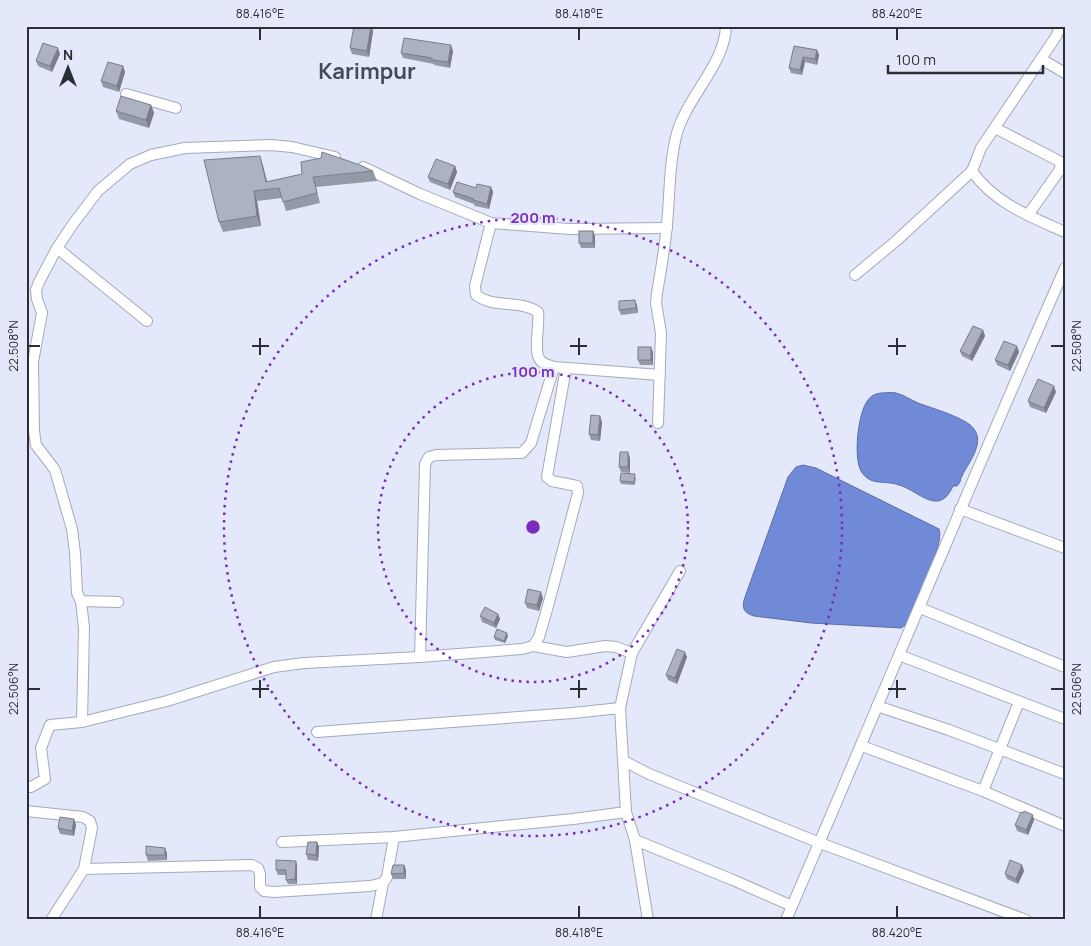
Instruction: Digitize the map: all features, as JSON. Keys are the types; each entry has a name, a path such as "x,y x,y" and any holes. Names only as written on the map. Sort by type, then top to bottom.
{"street":[{"path":"658,423 661,333 656,293 667,228 673,150 677,131 724,44 726,26"},
{"path":"855,275 896,242 972,171 981,148 1057,35 1060,26"},
{"path":"1041,59 1065,73"},
{"path":"126,94 176,108"},
{"path":"994,128 1059,161 1061,165 1028,215"},
{"path":"82,722 84,628 81,601 76,593 72,528 55,470 36,445 33,362 42,313 36,290 39,282 57,248 98,191 130,164 151,155 185,148 271,145 316,152 346,161 491,223 569,229 667,228"},
{"path":"972,171 991,193 1010,207 1065,232"},
{"path":"491,223 475,286 476,294 488,301 523,304 538,312 537,354 540,360 554,367 660,375"},
{"path":"57,248 147,321"},
{"path":"789,919 792,906 862,746 960,509 1065,268"},
{"path":"420,657 425,464 429,457 436,455 522,454 530,443 554,367"},
{"path":"533,646 539,637 578,493 577,486 552,481 547,478 566,368"},
{"path":"960,509 1065,548"},
{"path":"648,920 635,840 626,812 620,708 632,653 680,571"},
{"path":"81,601 118,602"},
{"path":"920,608 1065,667"},
{"path":"26,787 31,787 45,779 41,748 50,725 82,722 167,701 274,667 304,663 522,649 533,646 567,652 605,646 616,647 632,653"},
{"path":"899,655 1065,719"},
{"path":"983,790 1019,702"},
{"path":"877,706 949,730 1065,774"},
{"path":"318,732 620,708"},
{"path":"862,746 983,790 1065,826"},
{"path":"624,761 649,774 820,843 1026,920"},
{"path":"26,811 83,817 90,821 92,828 84,870 51,920"},
{"path":"282,842 394,837 626,812"},
{"path":"376,920 387,877 394,837"},
{"path":"635,840 792,906"},
{"path":"84,870 252,865 258,868 260,888 264,891 274,892 370,886 384,883"}],"water":[{"path":"881,393 902,395 957,417 974,429 978,441 977,447 957,486 953,486 941,500 928,499 894,484 871,480 863,474 860,468 857,448 861,415 869,398"},
{"path":"803,465 816,468 939,529 940,537 934,561 908,623 901,628 811,623 754,616 744,610 745,597 788,477 796,467"}],"building":[{"path":"354,26 371,26 367,51 350,48"},
{"path":"404,38 451,45 448,62 401,53"},
{"path":"43,43 58,48 50,66 36,61"},
{"path":"794,46 817,50 815,59 803,57 800,70 789,68"},
{"path":"108,62 123,66 117,86 101,81"},
{"path":"121,96 151,105 146,120 116,111"},
{"path":"322,152 373,171 313,177 317,193 283,202 279,188 254,191 257,216 219,222 204,160 260,156 266,182 302,174 301,162 321,158"},
{"path":"436,159 455,166 448,184 428,177"},
{"path":"457,182 476,188 477,184 491,187 487,204 453,192"},
{"path":"579,231 593,231 593,243 579,243"},
{"path":"635,300 636,308 619,310 619,301"},
{"path":"973,326 983,330 970,356 960,351"},
{"path":"1004,341 1017,346 1008,365 995,360"},
{"path":"638,347 651,347 651,360 638,360"},
{"path":"1038,379 1054,386 1044,408 1028,401"},
{"path":"591,415 600,416 598,435 589,434"},
{"path":"620,452 628,452 628,467 619,467"},
{"path":"621,473 635,474 634,482 620,481"},
{"path":"528,589 541,592 537,605 525,603"},
{"path":"485,607 498,614 494,623 480,616"},
{"path":"497,629 507,633 504,641 494,637"},
{"path":"677,649 685,652 675,678 666,675"},
{"path":"1024,811 1033,815 1026,830 1015,825 1021,812 1023,813"},
{"path":"60,817 74,819 72,831 58,828"},
{"path":"308,842 317,842 316,855 306,854"},
{"path":"146,846 165,848 165,855 146,855"},
{"path":"276,860 296,861 295,879 286,880 286,870 276,870"},
{"path":"1010,860 1022,865 1016,879 1005,874"},
{"path":"393,865 404,865 404,873 391,874"}],"district":[{"name":"Karimpur","path":"367,71"}]}
